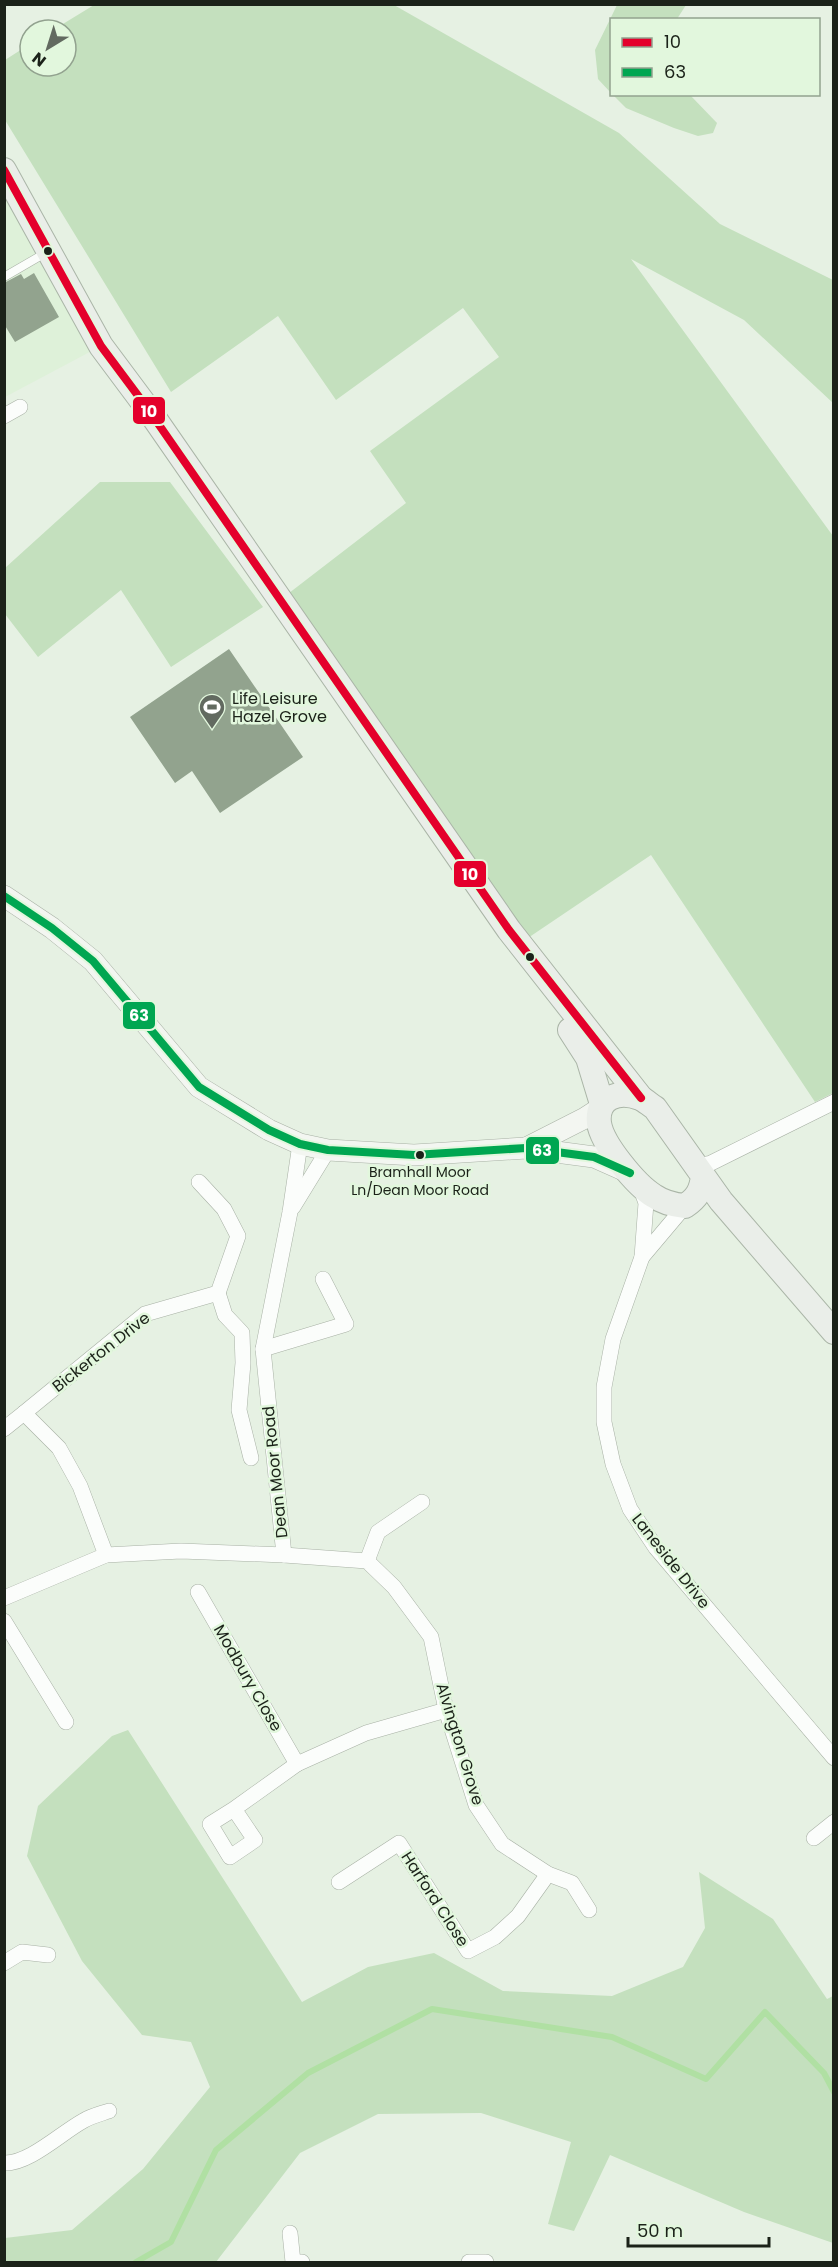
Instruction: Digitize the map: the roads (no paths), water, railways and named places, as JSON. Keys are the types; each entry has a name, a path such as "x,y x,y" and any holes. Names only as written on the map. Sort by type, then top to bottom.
{"main road":[{"path":"4,170 101,346 148,409 509,930 588,1058 600,1107 599,1124 606,1144 652,1196 669,1204 687,1204 751,1238"},
{"path":"509,930 641,1098 655,1108 751,1238 834,1332"},
{"path":"600,1107 610,1097 624,1094 641,1098"},
{"path":"687,1204 701,1190 701,1172"}],"street":[{"path":"4,417 20,407"},
{"path":"4,896 52,928 93,960 199,1087 269,1130 300,1144 328,1150 414,1155 526,1148 594,1157 635,1178"},
{"path":"701,1172 711,1163 834,1102"},
{"path":"526,1148 585,1118 600,1107"},
{"name":"Dean Moor Road","path":"4,1598 106,1555 181,1551 284,1555 262,1349 290,1212 300,1144"},
{"name":"Dean Moor Road","path":"290,1212 328,1150"},
{"name":"Laneside Drive","path":"635,1178 646,1203 642,1257 613,1339 604,1387 604,1422 613,1464 630,1509 656,1548 834,1758"},
{"path":"199,1182 224,1209 238,1236 218,1293 225,1315 242,1333 240,1410 251,1458"},
{"name":"Laneside Drive","path":"642,1257 687,1204"},
{"path":"262,1349 346,1324 323,1279"},
{"name":"Bickerton Drive","path":"4,1429 145,1314 218,1293"},
{"path":"24,1413 58,1448 80,1486 106,1555"},
{"path":"284,1555 367,1562 378,1532 422,1502"},
{"name":"Alvington Grove","path":"367,1562 394,1587 431,1637 446,1710 476,1805 502,1844 548,1874 572,1883 589,1910"},
{"name":"Modbury Close","path":"198,1592 297,1764"},
{"path":"4,1621 66,1722"},
{"path":"234,1809 297,1764 366,1733 446,1710"},
{"path":"814,1838 834,1822"},
{"name":"Harford Close","path":"339,1882 399,1843 468,1951 495,1937 519,1916 548,1874"},
{"path":"4,1963 22,1952 48,1954"},
{"path":"4,2163 11,2163 34,2153 84,2120 109,2111"},
{"path":"290,2233 298,2262"},
{"path":"469,2262 486,2262"}],"lane":[{"path":"4,277 49,251"}],"waterway":[{"path":"136,2262 171,2242 216,2150 308,2073 432,2009 612,2037 706,2079 765,2012 824,2073 834,2092"}],"place":[{"name":"Life Leisure Hazel Grove","path":"212,730"},
{"name":"Bramhall Moor Ln/Dean Moor Road","path":"420,1155"}]}
